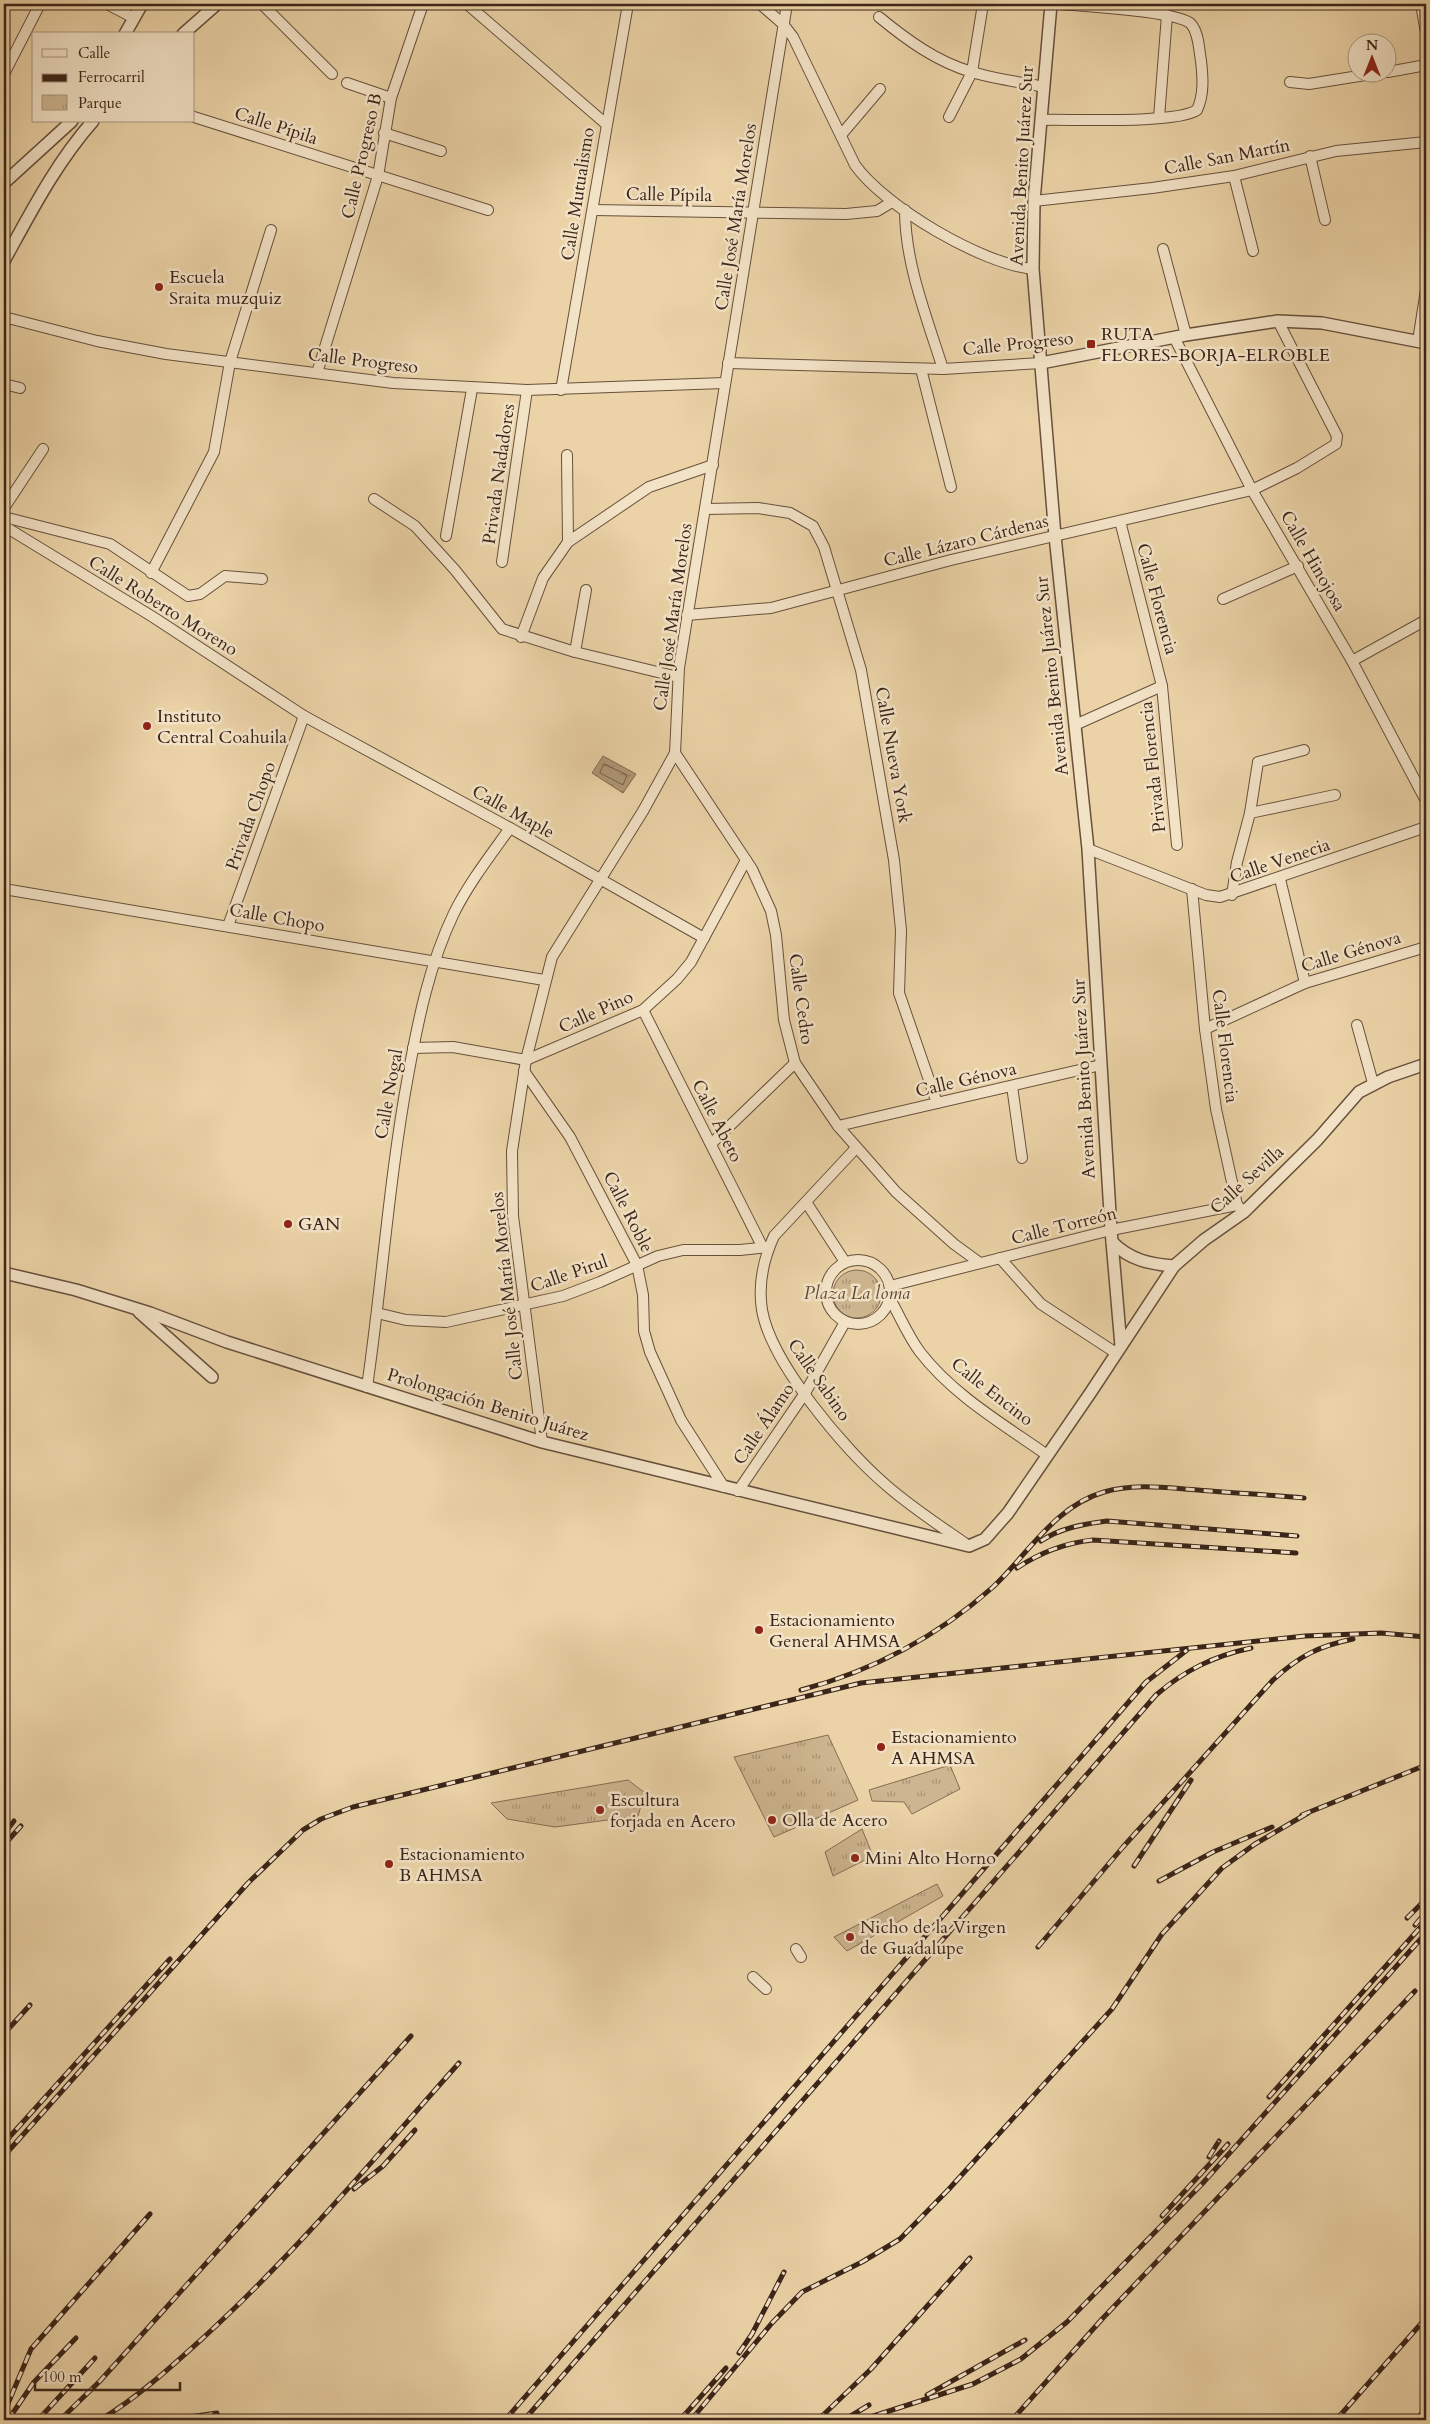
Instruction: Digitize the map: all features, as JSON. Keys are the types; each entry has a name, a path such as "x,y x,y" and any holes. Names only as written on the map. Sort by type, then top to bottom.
{"street":[{"path":"4,74 40,4"},
{"path":"107,4 134,18"},
{"path":"126,32 142,4"},
{"path":"185,32 217,4"},
{"path":"262,4 332,74"},
{"name":"Calle Progreso B","path":"317,373 378,176 391,98 423,4"},
{"path":"467,4 606,124"},
{"name":"Calle Mutualismo","path":"561,390 628,4"},
{"path":"760,4 783,24 793,37 863,176 892,202 965,246 998,261 1032,269"},
{"name":"Calle José María Morelos","path":"542,1442 523,1306 513,1216 512,1151 525,1065 544,980 555,950 643,811 674,753 678,677 687,615 787,4"},
{"path":"949,117 972,72 983,4"},
{"name":"Avenida Benito Juárez Sur","path":"1051,4 1034,201 1032,269 1055,536 1088,849 1118,1349"},
{"path":"1041,120 1159,118 1189,115 1197,110 1203,90 1201,63 1194,28 1182,19 1167,15 1059,4"},
{"path":"1421,4 1426,33"},
{"path":"1159,118 1167,15"},
{"path":"879,18 904,38 932,55 972,72 1044,87"},
{"path":"1398,70 1426,65"},
{"path":"1290,82 1309,84 1348,78"},
{"path":"347,83 391,98"},
{"path":"841,135 880,89"},
{"name":"Calle Pípila","path":"195,117 488,210"},
{"path":"4,184 71,122"},
{"path":"4,261 50,177 73,144 92,122"},
{"path":"384,133 441,151"},
{"name":"Calle San Martín","path":"1034,201 1152,188 1234,176 1310,156 1426,142"},
{"path":"1310,156 1325,220"},
{"path":"1234,176 1253,251"},
{"name":"Calle Pípila","path":"592,210 864,214 877,211 892,202"},
{"path":"905,210 906,236 921,298 943,370"},
{"path":"151,573 214,452 230,362 271,230"},
{"path":"1163,249 1186,335"},
{"path":"1422,342 1426,290"},
{"name":"Calle Progreso","path":"4,317 97,341 230,362 393,383 472,389 561,390 724,383"},
{"name":"Calle Progreso","path":"728,363 943,370 1041,362 1174,337 1278,321 1322,323 1422,342"},
{"name":"Calle Lázaro Cárdenas","path":"687,615 771,608 1055,536 1252,490 1297,468 1338,442 1335,428 1278,321"},
{"name":"Calle Hinojosa","path":"1174,337 1252,490 1352,661 1426,801"},
{"path":"921,370 951,488"},
{"path":"4,384 20,388"},
{"path":"446,536 472,389"},
{"name":"Privada Nadadores","path":"502,562 527,390"},
{"path":"4,508 43,449"},
{"path":"567,455 568,542"},
{"path":"521,637 543,578 568,542 649,486 713,465"},
{"path":"374,499 415,526 455,570 496,625 521,637 678,677"},
{"name":"Calle Nueva York","path":"705,509 775,509 806,520 818,533 837,590 867,697 894,860 901,930 899,994 936,1103"},
{"path":"4,517 101,541 118,549 151,573 188,596 200,594 225,576 262,579"},
{"name":"Calle Florencia","path":"1120,521 1162,686"},
{"name":"Calle Roberto Moreno","path":"4,526 153,618 304,716"},
{"path":"1222,599 1298,566"},
{"path":"575,652 586,590"},
{"path":"1352,661 1426,620"},
{"path":"1075,724 1162,686"},
{"name":"Privada Florencia","path":"1162,686 1177,845"},
{"name":"Calle Maple","path":"304,716 601,878 704,938"},
{"name":"Privada Chopo","path":"228,926 304,716"},
{"path":"1232,895 1236,862 1250,813 1258,762 1304,750"},
{"name":"Calle Cedro","path":"674,753 756,877 773,921 784,1020 795,1063 838,1126 896,1192 930,1224 980,1263"},
{"path":"1250,813 1335,794"},
{"name":"Calle Venecia","path":"1088,849 1213,897 1232,895 1426,827"},
{"name":"Calle Nogal","path":"366,1387 377,1313 399,1129 413,1048 434,962 455,912 510,828"},
{"name":"Calle Pino","path":"525,1065 643,1010 677,979 696,955 746,860"},
{"path":"1280,878 1304,983"},
{"name":"Calle Chopo","path":"4,889 544,980"},
{"name":"Calle Florencia","path":"1192,889 1205,1029 1216,1109 1240,1208"},
{"name":"Calle Génova","path":"1205,1029 1304,983 1426,947"},
{"name":"Calle Abeto","path":"643,1010 765,1247"},
{"path":"1357,1025 1373,1083"},
{"path":"413,1048 453,1047 525,1065"},
{"path":"711,1144 795,1063"},
{"name":"Calle Sevilla","path":"1118,1349 1174,1266 1317,1140 1351,1099 1373,1083 1426,1064"},
{"name":"Calle Roble","path":"525,1065 574,1144 637,1265 643,1295 644,1331 650,1352 681,1420 724,1487"},
{"name":"Calle Génova","path":"838,1126 1101,1065"},
{"path":"1012,1086 1022,1158"},
{"name":"Calle Sabino","path":"856,1148 785,1222 765,1247 760,1293 762,1311 777,1350 805,1393 859,1459 886,1485 969,1546"},
{"path":"806,1202 845,1262"},
{"name":"Calle Torreón","path":"890,1286 1000,1258 1240,1208"},
{"path":"1111,1236 1121,1251 1138,1260 1174,1266"},
{"name":"Calle Pirul","path":"377,1313 406,1320 446,1322 523,1306 572,1293 658,1256 684,1250 740,1250 765,1247"},
{"path":"969,1546 984,1539 997,1527 1091,1392 1118,1349 1041,1304 1000,1258"},
{"path":"856,1259 873,1263 886,1275 890,1286 890,1299 885,1310 876,1319 857,1324 845,1322 830,1309 826,1297 826,1284 831,1272 845,1262 856,1259"},
{"name":"Prolongación Benito Juárez","path":"4,1273 76,1290 134,1308 227,1342 542,1442 969,1546"},
{"name":"Calle Encino","path":"890,1299 920,1351 946,1380 969,1399 1047,1455"},
{"path":"134,1308 212,1377"},
{"name":"Calle Álamo","path":"738,1491 805,1393 845,1322"},
{"path":"753,1977 766,1989"}],"green space":[{"name":"Plaza La loma","path":"857,1270 866,1272 874,1277 879,1285 881,1294 879,1303 874,1311 866,1316 857,1318 848,1316 840,1311 835,1303 833,1294 835,1285 840,1277 848,1272"},
{"path":"828,1735 858,1800 774,1837 734,1757"},
{"path":"950,1765 960,1789 912,1814 904,1802 872,1801 869,1790"},
{"path":"628,1780 645,1793 638,1816 555,1827 507,1819 491,1803"},
{"path":"862,1829 873,1856 833,1876 825,1852"},
{"path":"937,1884 943,1896 847,1951 834,1937"}],"water":[{"path":"603,756 636,774 623,793 592,773"}],"railway":[{"path":"801,1690 853,1673 878,1662 903,1650 950,1621 993,1587 1043,1532 1071,1508 1104,1492 1116,1489 1151,1487 1304,1498"},
{"path":"1041,1541 1064,1530 1107,1521 1297,1536"},
{"path":"1017,1568 1035,1557 1054,1549 1073,1543 1093,1540 1296,1553"},
{"path":"4,2156 248,1883 303,1830 321,1819 353,1807 861,1683 1305,1636 1381,1633 1426,1637"},
{"path":"1038,1947 1123,1847 1273,1680 1292,1664 1310,1653 1353,1639"},
{"path":"524,2420 1156,1695 1178,1678 1200,1665 1225,1655 1251,1648"},
{"path":"505,2420 1146,1682 1187,1650"},
{"path":"1302,1815 1426,1765"},
{"path":"1134,1866 1191,1780"},
{"path":"691,2420 772,2323 802,2292 862,2262 900,2239 949,2189 1112,2009 1162,1934 1222,1868 1255,1844 1308,1813"},
{"path":"4,1834 14,1821"},
{"path":"4,1845 21,1826"},
{"path":"1159,1881 1213,1852 1272,1827"},
{"path":"1407,1918 1426,1899"},
{"path":"1415,1925 1426,1912"},
{"path":"1269,2097 1426,1921"},
{"path":"861,2420 973,2384 1021,2359 1067,2322 1202,2184 1426,1933"},
{"path":"4,2143 170,1959"},
{"path":"1012,2420 1103,2318 1415,1991"},
{"path":"4,2034 30,2005"},
{"path":"60,2420 100,2381 411,2036"},
{"path":"100,2420 153,2382 237,2306 335,2204 459,2063"},
{"path":"354,2189 383,2166 415,2130"},
{"path":"1209,2157 1219,2141"},
{"path":"1162,2216 1228,2144"},
{"path":"4,2413 31,2349 150,2214"},
{"path":"818,2420 871,2369 970,2258"},
{"path":"739,2353 752,2334 784,2272"},
{"path":"1336,2420 1426,2318"},
{"path":"8,2420 34,2382 76,2338"},
{"path":"927,2395 1025,2340"},
{"path":"38,2420 95,2358"},
{"path":"680,2420 726,2368"},
{"path":"844,2420 869,2405"},
{"path":"1416,2420 1426,2409"},
{"path":"168,2420 217,2413"}],"place":[{"name":"Escuela Sraita muzquiz","path":"159,287"},
{"name":"RUTA FLORES-BORJA-ELROBLE","path":"1091,344"},
{"name":"Instituto Central Coahuila","path":"147,726"},
{"name":"GAN","path":"288,1224"},
{"name":"Estacionamiento General AHMSA","path":"759,1630"},
{"name":"Estacionamiento A AHMSA","path":"881,1747"},
{"name":"Escultura forjada en Acero","path":"600,1810"},
{"name":"Olla de Acero","path":"772,1820"},
{"name":"Mini Alto Horno","path":"855,1858"},
{"name":"Estacionamiento B AHMSA","path":"389,1864"},
{"name":"Nicho de la Virgen de Guadalupe","path":"850,1937"}]}
